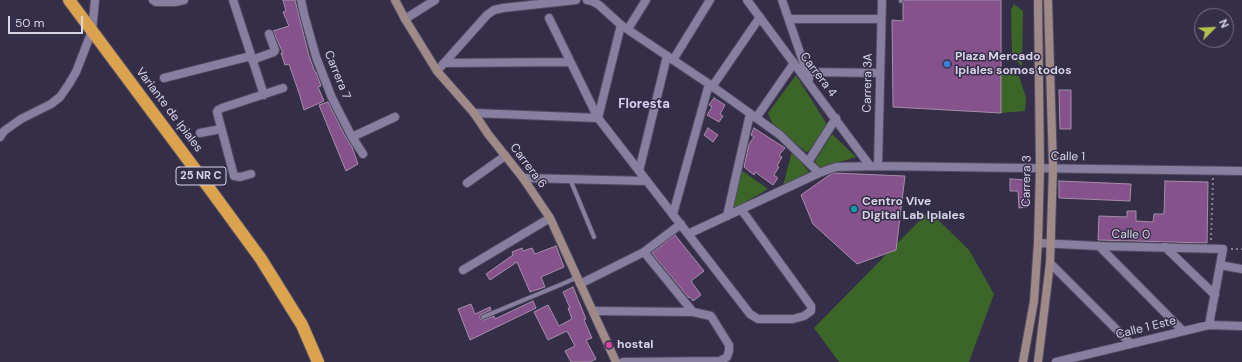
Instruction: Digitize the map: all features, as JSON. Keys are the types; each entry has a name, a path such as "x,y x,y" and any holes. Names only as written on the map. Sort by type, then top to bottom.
{"highway":[{"name":"Variante de Ipiales","path":"69,0 261,260 302,326 318,362"}],"street":[{"path":"0,137 4,131 21,119 51,104 60,97 76,72 92,31 94,0"},
{"path":"153,0 156,2 175,2 184,0"},
{"path":"233,0 264,95"},
{"name":"Carrera 7","path":"301,0 316,57 332,98 352,137 363,154"},
{"name":"Carrera 6","path":"395,0 437,71 474,113 550,218 594,311 616,362"},
{"path":"405,19 435,0"},
{"path":"437,71 487,15 494,10 576,0"},
{"path":"587,0 598,5 624,27 711,85 780,135 819,173"},
{"path":"598,118 624,27 646,0"},
{"path":"639,171 670,58 710,0"},
{"name":"Carrera 4","path":"747,0 811,86 874,166"},
{"path":"782,0 811,86"},
{"name":"Carrera 3A","path":"874,166 880,73 882,0"},
{"name":"Carrera 3","path":"1023,362 1034,301 1038,243 1040,168 1038,0"},
{"name":"Carrera 3","path":"1038,362 1050,262 1053,168 1048,0"},
{"path":"673,214 711,85 760,17"},
{"path":"549,18 598,118 750,314 758,319 793,319 804,316 811,311 811,306 741,209"},
{"path":"789,20 881,19"},
{"path":"164,78 274,52 275,50 269,34"},
{"path":"444,63 570,62"},
{"path":"727,216 753,116 794,63"},
{"path":"806,72 880,73"},
{"path":"251,174 240,178 234,176 217,116 218,110 283,88"},
{"path":"474,113 598,118"},
{"path":"352,137 395,117"},
{"path":"808,162 836,118"},
{"path":"200,133 221,129"},
{"path":"467,183 505,156"},
{"name":"Calle 1","path":"688,234 819,173 836,167 1053,168 1242,172"},
{"path":"522,178 647,181"},
{"path":"463,270 550,218"},
{"path":"579,280 644,252 681,224"},
{"name":"Calle 0","path":"1038,243 1223,249 1220,265"},
{"path":"1099,246 1183,331"},
{"path":"1164,247 1215,295"},
{"path":"644,252 693,312"},
{"path":"1050,262 1131,344"},
{"path":"1209,325 1220,265 1242,269"},
{"path":"594,311 693,312 711,316 729,345 727,357 720,360 623,362"},
{"name":"Calle 1 Este","path":"1056,362 1209,325 1242,326"}],"lane":[{"path":"570,179 594,237"},
{"path":"483,317 567,282 579,280"}],"path":[{"path":"1211,248 1213,171"}],"green space":[{"path":"1014,4 1023,11 1022,67 1012,54 1011,10"},
{"path":"1001,72 1019,76 1026,98 1025,111 1001,113"},
{"path":"796,75 828,126 812,151 806,152 773,125 768,113"},
{"path":"832,134 856,157 818,169 815,161"},
{"path":"792,151 809,172 783,186"},
{"path":"741,170 768,189 732,210"},
{"path":"929,211 969,250 994,294 969,362 839,362 814,328"}],"building":[{"path":"283,0 295,0 309,56 321,86 318,87 324,101 304,110 289,64 285,65 281,53 283,53 273,31 289,26 283,12 286,11"},
{"name":"Plaza Mercado Ipiales somos todos","path":"904,0 1001,0 1001,113 893,107 892,20 903,21"},
{"path":"1059,90 1071,90 1071,129 1060,129"},
{"path":"714,98 725,105 720,114 723,116 719,122 707,115 712,107 709,105"},
{"path":"328,102 352,147 358,164 346,171 319,105"},
{"path":"708,128 718,135 713,142 704,135"},
{"path":"754,128 785,148 779,155 782,157 777,166 779,167 774,175 778,178 773,185 755,172 754,175 744,167 749,144 754,137 751,135"},
{"name":"Centro Vive Digital Lab Ipiales","path":"834,173 905,176 896,250 857,264 813,224 801,195"},
{"path":"1010,179 1028,180 1028,207 1019,208 1018,191 1010,191"},
{"path":"1059,181 1131,184 1130,201 1059,198"},
{"path":"1165,181 1208,182 1207,243 1098,240 1099,216 1127,217 1127,211 1136,211 1136,221 1153,222 1154,214 1164,214"},
{"path":"675,235 704,271 691,281 701,295 693,301 652,253"},
{"path":"556,246 564,267 541,277 545,287 530,292 517,262 490,280 486,274 513,255 512,252 522,248 523,251 532,248 535,254"},
{"path":"573,287 586,319 584,320 592,338 586,340 596,359 590,362 571,362 565,351 575,346 567,331 548,340 534,312 548,305 559,326 572,319 568,308 570,308 563,292"},
{"path":"533,301 536,308 470,340 458,309 471,304 475,314 490,307 491,310 480,315 480,319 484,320 494,316 495,319"}],"place":[{"name":"Plaza Mercado Ipiales somos todos","path":"947,64"},
{"name":"Centro Vive Digital Lab Ipiales","path":"854,209"},
{"name":"hostal","path":"609,345"}],"district":[{"name":"Floresta","path":"644,105"}]}
